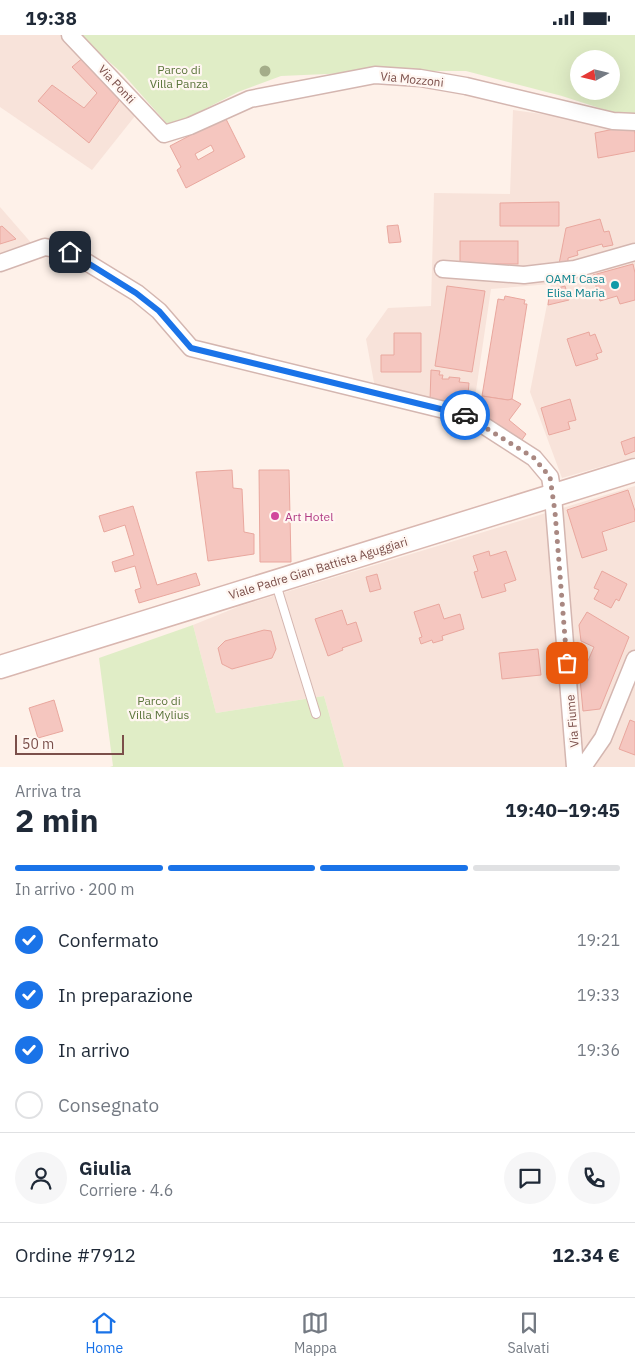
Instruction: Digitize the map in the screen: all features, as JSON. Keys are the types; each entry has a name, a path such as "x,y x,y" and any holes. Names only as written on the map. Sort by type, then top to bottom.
{"main road":[{"name":"Viale Padre Gian Battista Aguggiari","path":"0,667 635,470"}],"street":[{"name":"Via Ponti","path":"70,35 164,134"},
{"name":"Via Mozzoni","path":"164,134 190,126 250,99 375,75 420,78 466,86 613,121 635,121"},
{"name":"Via Fiume","path":"0,263 45,247 70,252 136,293 159,311 191,348 468,416 534,458 550,477 554,495 575,767"},
{"path":"443,269 524,275 574,269 635,252"},
{"path":"583,767 603,738 635,659"}],"lane":[{"path":"275,582 316,714"}],"shaded area":[{"path":"0,35 67,35 139,111 92,170 0,107"},
{"path":"513,110 635,127 635,457 562,478 530,392 551,284 491,289 473,411 375,388 366,339 388,308 431,306 434,193 510,194"},
{"path":"0,207 33,245 0,258"},
{"path":"635,486 635,767 344,767 324,696 216,713 193,625 240,606"}],"green space":[{"name":"Parco di Villa Panza","path":"79,35 635,35 635,114 618,114 574,100 620,100 620,50 570,50 570,99 466,71 396,71 281,76 238,92 170,127 123,74"},
{"name":"Parco di Villa Mylius","path":"193,625 216,713 324,696 344,767 110,767 113,766 99,658"}],"building":[{"path":"85,56 123,95 89,143 38,101 52,85 84,108 97,93 72,67"},
{"path":"225,117 245,157 186,188 177,170 181,167 170,146","holes":["211,145 214,151 198,160 195,154"]},
{"path":"633,125 635,151 598,158 595,133"},
{"path":"559,202 559,226 500,226 500,203"},
{"path":"600,219 604,232 609,231 613,245 603,247 602,244 577,251 578,255 568,258 568,261 559,264 566,228"},
{"path":"398,225 401,242 389,243 387,226"},
{"path":"2,226 16,239 0,244 0,227"},
{"path":"460,241 518,241 518,264 460,264"},
{"name":"OAMI Casa Elisa Maria","path":"633,264 635,300 620,304 617,296 600,301 593,275"},
{"path":"447,286 485,291 472,372 435,366"},
{"path":"565,286 569,300 548,305 550,290"},
{"path":"505,296 525,300 524,304 527,304 512,399 508,400 482,396 498,299 504,300"},
{"path":"589,332 590,336 595,334 602,352 596,354 598,359 576,366 567,339"},
{"path":"394,333 421,333 421,372 381,372 381,355 394,355"},
{"path":"431,370 440,371 439,375 443,375 442,379 449,379 449,377 460,378 459,382 469,383 467,405 463,406 430,400"},
{"path":"482,396 512,399 521,404 509,420 526,434 519,444 479,416"},
{"path":"570,399 576,420 568,422 570,429 549,435 541,408"},
{"path":"635,437 635,451 625,455 621,442"},
{"path":"232,470 233,488 242,489 244,532 254,534 254,554 208,561 196,472"},
{"name":"Art Hotel","path":"259,470 289,470 291,562 260,562"},
{"path":"628,490 635,511 635,521 602,532 607,550 582,558 567,510"},
{"path":"133,506 157,585 196,573 200,585 139,603 135,590 141,588 135,566 115,572 112,562 134,555 125,525 104,532 99,516"},
{"path":"489,551 490,556 506,551 516,580 504,584 506,591 482,598 474,572 478,571 473,556"},
{"path":"602,571 627,584 619,601 616,599 611,608 594,599 599,590 594,588"},
{"path":"377,574 381,589 370,592 366,577"},
{"path":"439,604 444,619 460,614 464,629 442,636 443,640 433,643 432,640 421,644 419,638 422,637 414,612"},
{"path":"342,610 347,625 356,622 362,641 342,648 343,650 328,656 315,619"},
{"path":"587,612 629,637 600,709 583,711 580,679 594,647 581,641 579,625"},
{"path":"264,630 271,631 276,649 272,658 232,669 222,664 218,648 225,641"},
{"path":"538,649 541,675 502,679 499,653"},
{"path":"54,700 63,731 38,738 29,708"},
{"path":"630,720 635,722 635,755 619,749"}],"way so far":[{"path":"465,415 534,458 550,477 554,495 567,663"}],"place":[{"name":"OAMI Casa Elisa Maria","path":"615,285"},
{"name":"Art Hotel","path":"275,516"}],"route":[{"path":"70,252 136,293 159,311 191,348 465,415"}]}
